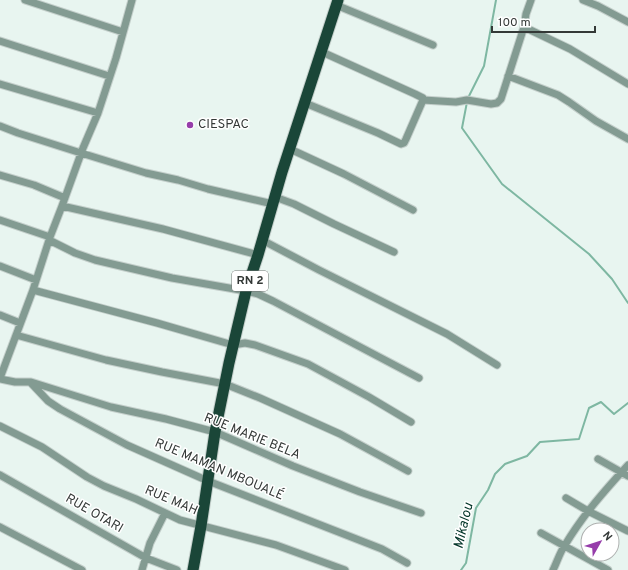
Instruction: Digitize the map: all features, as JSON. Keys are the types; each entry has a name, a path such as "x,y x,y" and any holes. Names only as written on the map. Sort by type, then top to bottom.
{"highway":[{"name":"RN 2","path":"192,570 201,526 215,432 246,291 282,172 337,2"}],"street":[{"path":"25,0 123,32"},
{"path":"0,378 3,362 16,335 33,290 49,238 98,113 132,0"},
{"path":"322,52 415,94 423,98 423,100 456,102 467,100 491,104 501,99 524,27 530,0"},
{"path":"583,0 628,22"},
{"path":"337,2 433,45"},
{"path":"524,27 570,48 628,84"},
{"path":"0,40 109,76"},
{"path":"508,76 558,95 596,121 628,139"},
{"path":"0,84 98,113"},
{"path":"305,103 401,144 404,143 406,139 423,100"},
{"path":"0,126 81,154 146,173 178,180 208,189 294,204 394,252"},
{"path":"290,149 344,174 413,210"},
{"path":"0,175 65,198"},
{"path":"62,206 163,229 258,255"},
{"path":"0,220 49,238 75,253 95,260 172,278 258,294 419,378"},
{"path":"262,240 447,334 497,365"},
{"path":"0,266 36,280"},
{"path":"33,290 234,345 245,343 254,345 308,364 411,422"},
{"path":"0,315 20,323"},
{"path":"16,335 106,360 226,384 266,400 340,434 408,471"},
{"name":"RUE MARIE BELA","path":"0,378 15,382 31,382 111,407 215,432 293,466 360,492 421,513"},
{"name":"RUE MAMAN MBOUALÉ","path":"31,382 48,401 60,409 127,444 208,481 382,549 407,563"},
{"name":"RUE MAH","path":"0,426 42,447 104,486 136,499 180,520 276,545 345,570"},
{"path":"598,458 628,476"},
{"path":"553,570 564,546 588,511 628,465"},
{"name":"RUE OTARI","path":"0,475 146,558 177,570"},
{"path":"566,498 628,531"},
{"path":"142,570 154,535 165,513"},
{"path":"0,527 82,570"},
{"path":"541,533 608,570"}],"waterway":[{"path":"468,98 484,66 496,0"},
{"path":"467,102 462,128 502,184 589,254 612,279 628,303"},
{"name":"Mikalou","path":"461,570 466,563 476,508 488,490 495,474 505,464 527,456 540,442 579,439 589,408 601,402 614,414 628,403"}],"place":[{"name":"CIESPAC","path":"190,125"}]}
